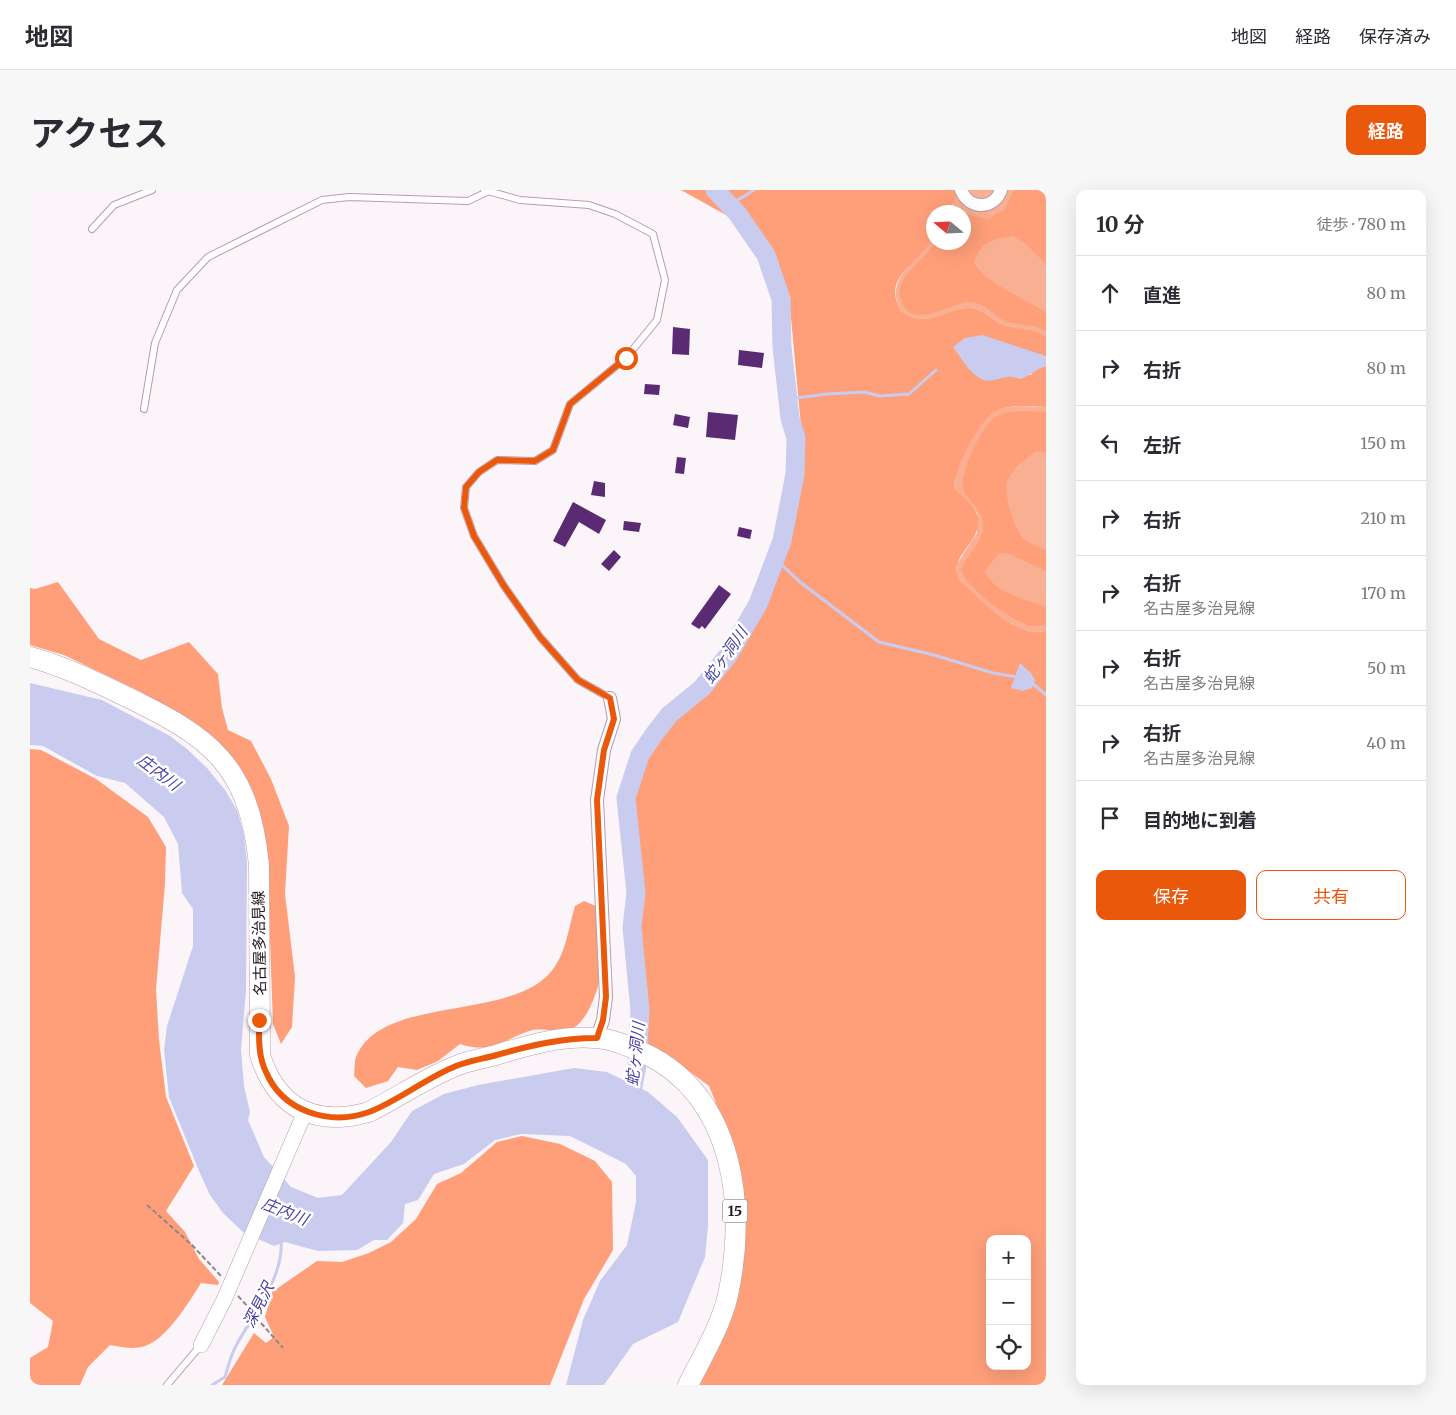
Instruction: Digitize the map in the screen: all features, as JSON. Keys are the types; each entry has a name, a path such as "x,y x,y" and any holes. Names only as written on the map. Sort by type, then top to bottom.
{"main road":[{"name":"名古屋多治見線","path":"30,657 111,689 182,725 203,740 220,757 234,777 245,798 256,837 260,1055 265,1071 277,1091 295,1106 305,1112 333,1117 356,1116 369,1112 457,1066 537,1043 570,1038 597,1038 630,1046 673,1069 690,1086 718,1128 727,1154 734,1185 736,1220 734,1256 728,1297 688,1385"}],"street":[{"path":"961,190 965,199 976,205 987,206 998,198 1001,190"},
{"path":"597,1038 603,1020 606,997 597,800 604,750 614,719 610,698"},
{"path":"200,1345 227,1280 305,1112"}],"lane":[{"path":"92,229 114,204 152,190"},
{"path":"144,409 155,343 177,290 208,257 322,200 349,197 468,201 485,191 520,200 589,205 615,214 653,234 665,280 657,320 626,358 570,404 553,450 535,461 497,460 479,472 466,487 464,508 474,536 504,586 540,637 578,680 610,698"},
{"path":"167,1385 200,1345"}],"path":[{"path":"147,1205 187,1240 227,1280"},
{"path":"238,1296 250,1309"},
{"path":"262,1323 283,1348"}],"shaded area":[{"path":"681,190 956,190 955,201 952,205 926,205 926,248 905,270 896,288 896,299 901,311 911,317 920,319 961,308 971,308 984,312 1002,324 1030,330 1046,337 1046,357 1040,354 994,380 1009,375 1031,375 1035,369 1046,366 1046,407 1008,407 996,411 989,416 982,423 969,445 955,480 954,488 973,508 977,515 978,524 972,540 958,563 956,571 959,579 982,601 1010,623 1029,632 1046,631 1046,1385 695,1385 731,1311 730,1138 709,1086 670,1057 644,1043 644,987 640,937 643,877 634,828 632,802 643,769 661,734 715,684 759,614 789,542 804,459 789,296 760,234"},
{"path":"956,190 1046,190 1046,337 1036,332 1002,324 984,312 971,308 961,308 920,319 911,317 901,311 896,300 896,289 899,279 926,244 926,250 971,250 971,205 952,205"},
{"path":"1014,190 1046,190 1046,264 1027,245 1013,236 988,243 980,250 974,263 979,270 996,284 1046,312 1046,331 1041,328 1005,321 985,307 972,302 925,314 915,314 908,311 901,301 900,289 901,284 912,268 929,250 971,250 971,215 988,219 1005,209"},
{"path":"1020,406 1046,407 1046,631 1039,632 1026,631 1008,622 968,589 956,574 957,564 977,533 977,513 954,488 958,470 974,435 987,417 999,409"},
{"path":"1008,412 1046,412 1046,452 1036,451 1019,464 1009,477 1006,488 1011,512 1021,536 1025,540 1046,550 1046,571 1007,553 999,553 985,571 990,579 1003,591 1046,607 1046,625 1034,626 1027,625 1000,610 972,586 961,571 980,539 983,527 979,511 964,491 963,484 967,463 972,451 991,421 997,416"},
{"path":"58,582 99,639 141,660 189,642 218,674 222,708 228,730 251,741 271,779 289,826 285,894 295,977 292,1027 281,1044 273,1024 268,884 217,741 195,723 139,691 64,655 30,645 30,588 35,589"},
{"path":"30,749 41,750 96,779 148,817 166,847 165,883 156,989 159,1040 166,1097 194,1166 166,1211 185,1232 199,1259 219,1282 218,1285 201,1283 177,1319 153,1342 136,1348 110,1345 88,1367 80,1385 30,1385 30,1358 48,1347 53,1321 30,1303"},
{"path":"584,901 596,906 601,971 594,999 583,1019 573,1028 562,1031 540,1029 529,1031 489,1047 480,1048 460,1044 438,1061 417,1070 398,1067 388,1081 366,1088 354,1076 356,1057 370,1038 391,1024 417,1016 505,998 530,988 550,973 563,950 575,906"},
{"path":"522,1136 560,1144 595,1161 612,1182 613,1250 584,1299 550,1385 222,1385 254,1333 266,1343 274,1337 265,1317 272,1292 317,1261 342,1262 369,1253 391,1242 416,1219 437,1184 461,1173 497,1142"}],"water":[{"path":"982,335 1040,354 1046,357 1046,366 1021,379 1005,377 987,381 981,379 970,370 953,347 965,338"},
{"path":"1020,663 1031,673 1035,680 1032,688 1023,691 1011,688"},
{"name":"庄内川","path":"30,683 102,700 170,736 207,768 225,790 237,810 244,835 247,862 246,990 241,1050 244,1086 250,1112 248,1120 264,1157 291,1187 318,1198 342,1195 391,1142 412,1111 444,1094 478,1085 574,1068 607,1072 648,1092 677,1117 708,1160 708,1226 705,1257 678,1322 633,1344 604,1385 566,1385 583,1320 600,1281 627,1245 636,1202 636,1176 626,1164 570,1136 521,1134 495,1140 464,1164 434,1174 418,1200 405,1204 403,1223 387,1240 374,1240 357,1250 318,1251 285,1242 274,1246 243,1232 223,1213 210,1195 169,1097 164,1050 167,1026 193,946 193,909 182,893 178,844 164,817 125,783 97,776 43,746 30,745"}],"building":[{"path":"673,327 690,329 689,355 672,354"},
{"path":"739,350 764,353 762,368 738,365"},
{"path":"645,384 660,385 659,395 644,394"},
{"path":"708,412 738,415 735,440 706,437"},
{"path":"675,414 690,417 688,428 673,425"},
{"path":"677,457 686,458 684,474 675,473"},
{"path":"594,481 605,483 605,497 591,495"},
{"path":"573,502 606,520 599,534 579,522 565,547 553,541"},
{"path":"624,521 641,523 639,532 623,530"},
{"path":"739,527 752,530 750,539 737,536"},
{"path":"614,550 621,557 609,571 601,564"},
{"path":"719,585 731,594 705,629 702,626 699,629 691,624"}],"waterway":[{"name":"蛇ヶ洞川","path":"628,1111 637,1066 640,1010 632,927 636,893 626,798 640,755 669,715 702,688 729,654 758,604 782,541 795,474 796,438 790,418 782,347 781,299 766,255 737,213 715,190"},
{"path":"730,205 754,190"},
{"path":"788,399 864,392 880,396 909,394 936,370"},
{"path":"775,563 783,566 800,582 879,642 934,655 993,673 1017,677"},
{"path":"1032,683 1046,695"},
{"name":"深見沢","path":"212,1385 225,1377 235,1348 273,1282 281,1255 281,1241"}],"route":[{"path":"259,1020 260,1055 265,1071 277,1091 305,1112 333,1117 356,1116 369,1112 418,1084 457,1066 537,1043 570,1038 597,1038 603,1020 606,997 597,800 604,750 614,719 610,698 578,680 540,637 504,586 474,536 464,508 466,487 479,472 497,460 535,461 553,450 570,404 626,358"}]}
